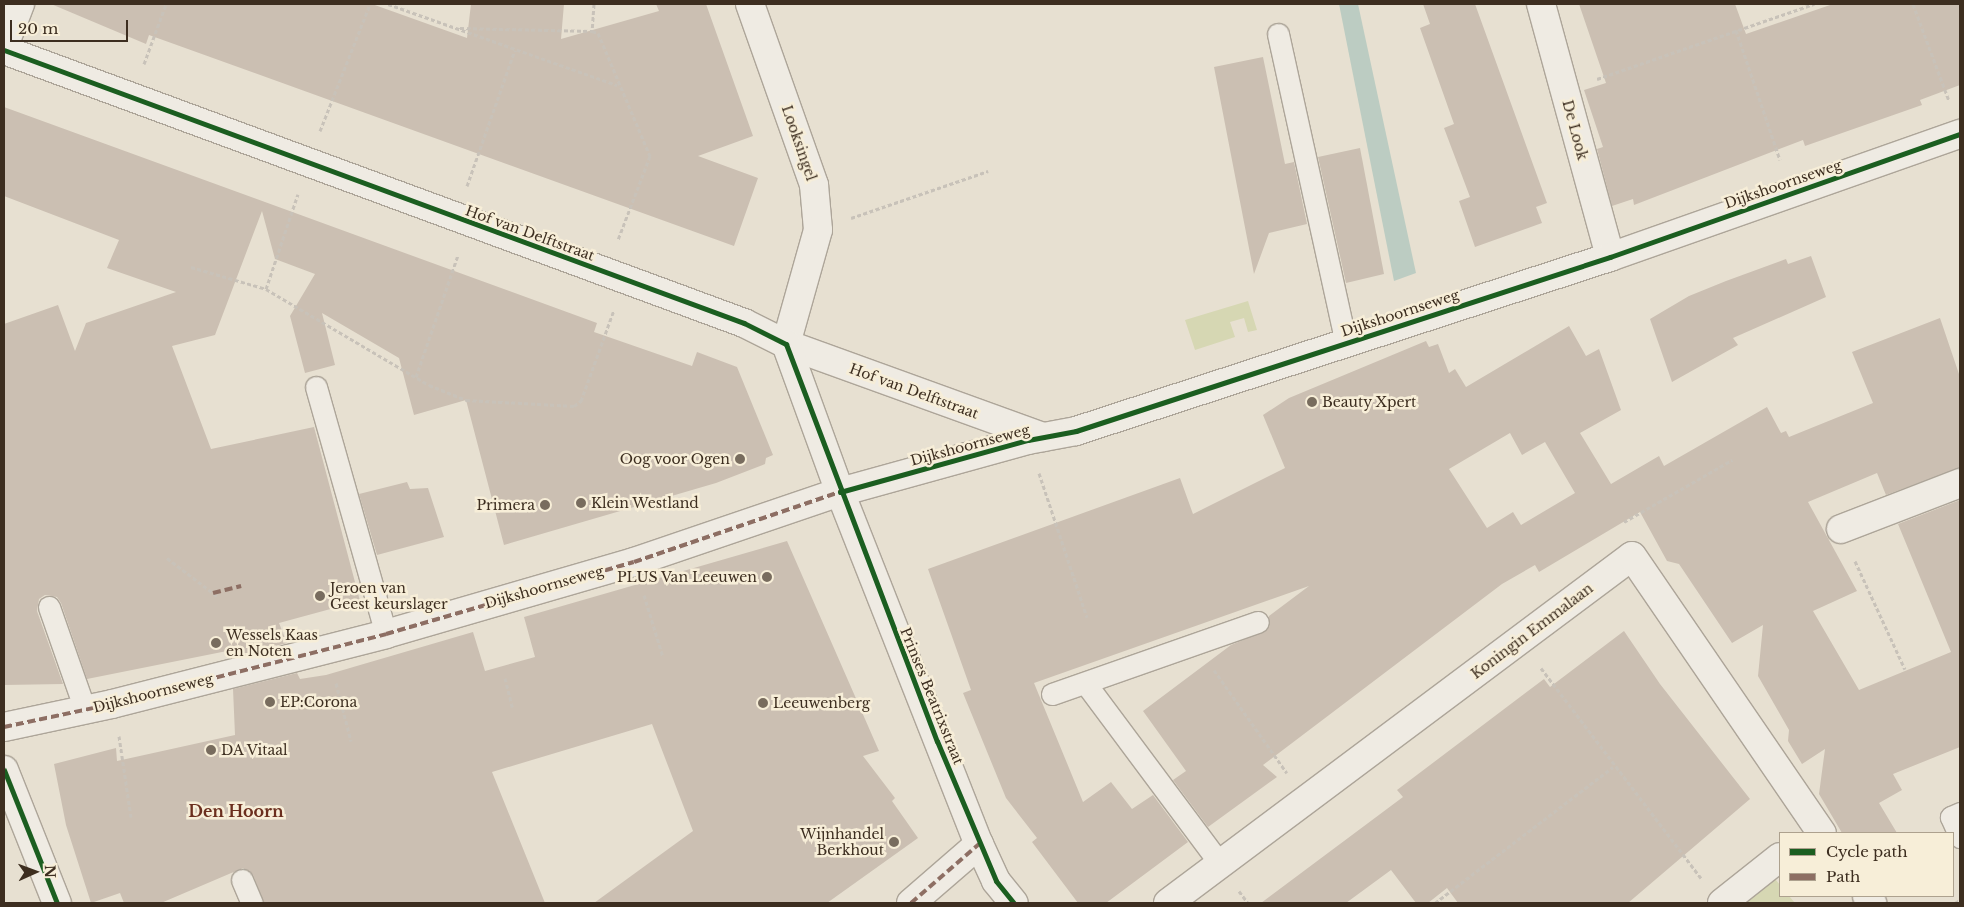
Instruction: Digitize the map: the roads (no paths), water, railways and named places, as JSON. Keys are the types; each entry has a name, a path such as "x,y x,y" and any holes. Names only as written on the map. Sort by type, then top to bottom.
{"street":[{"path":"4,46 20,4"},
{"name":"Looksingel","path":"750,4 814,184 818,230 786,344"},
{"name":"De Look","path":"1541,4 1610,257"},
{"name":"Hof van Delftstraat","path":"4,50 308,164 744,323 786,344 1043,437"},
{"name":"Dijkshoornseweg","path":"4,728 85,710 386,634 634,562 840,492 1043,437 1076,431 1610,257 1960,134"},
{"path":"786,344 840,492"},
{"path":"1841,529 1960,483"},
{"name":"Prinses Beatrixstraat","path":"840,492 979,844 996,881 1014,903"},
{"name":"Koningin Emmalaan","path":"1168,903 1632,556 1816,831"},
{"path":"4,770 57,903"},
{"path":"911,903 979,844"},
{"path":"1722,903 1779,858"}],"lane":[{"path":"1278,34 1346,342"},
{"path":"316,387 386,634"},
{"path":"49,607 85,710"},
{"path":"1052,694 1086,684 1258,622"},
{"path":"1086,684 1220,864"},
{"path":"1960,813 1952,817 1960,837"},
{"path":"242,880 252,903"}],"place":[{"name":"Beauty Xpert","path":"1312,402"},
{"name":"Oog voor Ogen","path":"740,459"},
{"name":"Klein Westland","path":"581,503"},
{"name":"Primera","path":"545,505"},
{"name":"PLUS Van Leeuwen","path":"767,577"},
{"name":"Jeroen van Geest keurslager","path":"320,596"},
{"name":"Wessels Kaas en Noten","path":"216,643"},
{"name":"EP:Corona","path":"270,702"},
{"name":"Leeuwenberg","path":"763,703"},
{"name":"DA Vitaal","path":"211,750"},
{"name":"Wijnhandel Berkhout","path":"894,842"}],"district":[{"name":"Den Hoorn","path":"236,811"}]}
